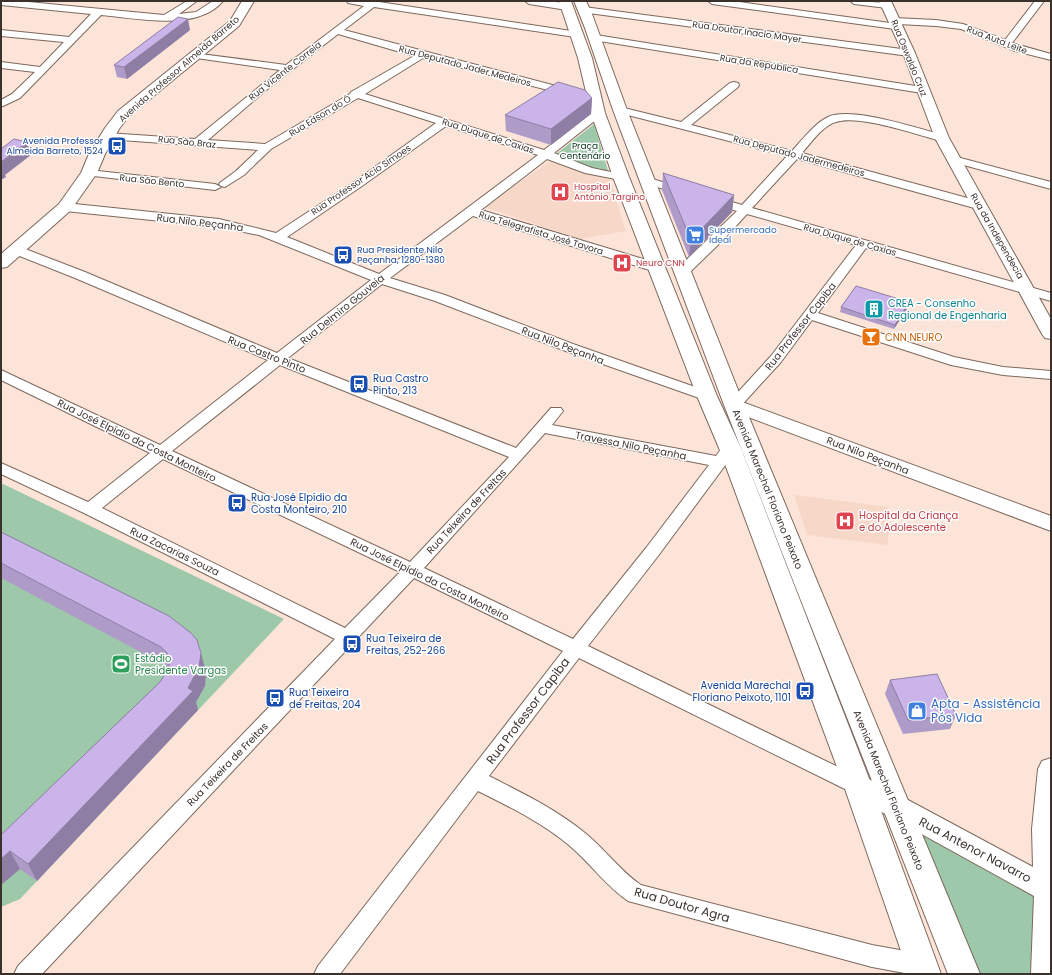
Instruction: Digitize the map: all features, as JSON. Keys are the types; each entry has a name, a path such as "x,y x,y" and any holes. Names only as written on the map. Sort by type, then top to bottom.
{"main road":[{"name":"Avenida Professor Almeida Barreto","path":"1,263 65,207 89,173 107,136 124,114 235,23 248,1"},
{"name":"Avenida Marechal Floriano Peixoto","path":"574,5 575,34 585,58 590,101 658,268 707,396 724,455 858,786 923,970"},
{"name":"Avenida Marechal Floriano Peixoto","path":"574,5 596,38 603,65 649,181 682,272 734,405 964,974"},
{"name":"Rua Nilo Peçanha","path":"707,396 734,405"}],"street":[{"path":"74,9 84,1"},
{"path":"169,17 193,1"},
{"path":"1,2 151,17 169,17 198,15 219,1"},
{"path":"351,1 374,2 575,34"},
{"name":"Rua Doutor Inacio Mayer","path":"529,1 574,5 909,54"},
{"name":"Rua Auta Leite","path":"712,1 894,24 936,23 963,27 1007,44 1051,57"},
{"path":"854,1 886,3"},
{"path":"1007,44 1040,1"},
{"name":"Rua Vicente Correia","path":"197,143 288,68 374,2"},
{"name":"Rua Oswaldo Cruz","path":"886,3 894,24 909,54 942,138"},
{"path":"2,103 16,96 99,11"},
{"name":"Rua Deputado Jader Medeiros","path":"337,31 590,101"},
{"path":"1,33 72,40"},
{"name":"Rua da República","path":"596,38 922,90"},
{"path":"196,55 288,68"},
{"name":"Rua Edson do Ó","path":"220,185 240,173 267,147 297,131 422,55"},
{"path":"1,65 42,70"},
{"path":"683,126 734,85"},
{"name":"Rua Duque de Caxias","path":"356,94 546,154 589,171 620,177"},
{"name":"Rua Delmiro Gouveia","path":"90,509 380,279 546,154 590,101"},
{"name":"Rua Deputado Jadermedeiros","path":"620,110 796,155 978,205"},
{"path":"682,272 745,210 819,128 832,119 854,116 942,138"},
{"name":"Rua Professor Acio Simoes","path":"278,237 358,184 444,122"},
{"name":"Rua São Braz","path":"107,136 156,138 197,143 267,147"},
{"name":"Rua da Independecia","path":"942,138 1051,334"},
{"path":"953,159 1030,182"},
{"name":"Rua São Bento","path":"89,173 220,185"},
{"path":"962,175 1030,182 1051,186"},
{"name":"Rua Duque de Caxias","path":"649,181 745,210 1051,297"},
{"name":"Rua Nilo Peçanha","path":"65,207 219,223 248,228 278,237 380,279 446,301 597,358 707,396"},
{"name":"Rua Telegrafista José Tavora","path":"471,211 658,268"},
{"name":"Rua Professor Capiba","path":"734,405 776,358 864,244"},
{"name":"Rua Castro Pinto","path":"16,250 80,275 278,359 519,455"},
{"path":"810,315 951,361 1003,371 1051,375"},
{"name":"Rua José Elpídio da Costa Monteiro","path":"1,374 160,452 412,570 858,786"},
{"name":"Rua Nilo Peçanha","path":"734,405 1051,524"},
{"name":"Rua Teixeira de Freitas","path":"26,974 412,570 519,455 556,411"},
{"name":"Travessa Nilo Peçanha","path":"543,428 724,455"},
{"name":"Rua Professor Capiba","path":"326,974 575,649 652,552 724,455"},
{"name":"Rua Zacarias Souza","path":"1,468 90,509 347,637"},
{"path":"1045,974 1049,890 1045,829 1051,769"},
{"name":"Rua Doutor Agra","path":"476,779 548,819 576,838 622,886 636,894 923,970"},
{"name":"Rua Antenor Navarro","path":"858,786 1049,890"}],"shaded area":[{"name":"Hospital Antônio Targino","path":"549,162 609,177 626,231 580,239 484,207"},
{"name":"Hospital da Criança e do Adolescente","path":"794,495 888,507 888,545 807,535"}],"green space":[{"name":"Praça Centenário","path":"594,124 609,174 551,158"},
{"name":"Estádio Presidente Vargas","path":"1,483 284,619 20,899 1,907"},
{"path":"911,823 1038,892 1038,974 973,974"}],"building":[{"path":"178,17 188,19 124,67 114,65"},
{"path":"558,82 585,90 592,98 551,129 505,115"},
{"path":"14,139 27,142 1,162 1,149"},
{"path":"663,173 734,195 691,240"},
{"name":"CREA - Consenho Regional de Engenharia","path":"856,286 909,302 895,325 841,307"},
{"path":"1,532 169,616 191,633 197,640 201,653 199,667 188,688 193,691 28,864 10,851 1,859 1,835 160,682 168,670 170,661 168,654 161,647 1,563"},
{"path":"937,674 956,715 908,720 890,680"}],"place":[{"name":"Avenida Professor Almeida Barreto, 1524","path":"117,146"},
{"name":"Hospital Antônio Targino","path":"560,192"},
{"name":"Supermercado Ideal","path":"695,235"},
{"name":"Rua Presidente Nilo Peçanha, 1280-1380","path":"343,255"},
{"name":"Neuro CNN","path":"622,263"},
{"name":"CREA - Consenho Regional de Engenharia","path":"874,309"},
{"name":"CNN NEURO","path":"871,337"},
{"name":"Rua Castro Pinto, 213","path":"359,384"},
{"name":"Rua José Elpídio da Costa Monteiro, 210","path":"237,503"},
{"name":"Hospital da Criança e do Adolescente","path":"845,521"},
{"name":"Rua Teixeira de Freitas, 252-266","path":"352,644"},
{"name":"Estádio Presidente Vargas","path":"121,664"},
{"name":"Avenida Marechal Floriano Peixoto, 1101","path":"805,691"},
{"name":"Rua Teixeira de Freitas, 204","path":"275,698"},
{"name":"Apta - Assistência Pós Vida","path":"917,711"}]}
